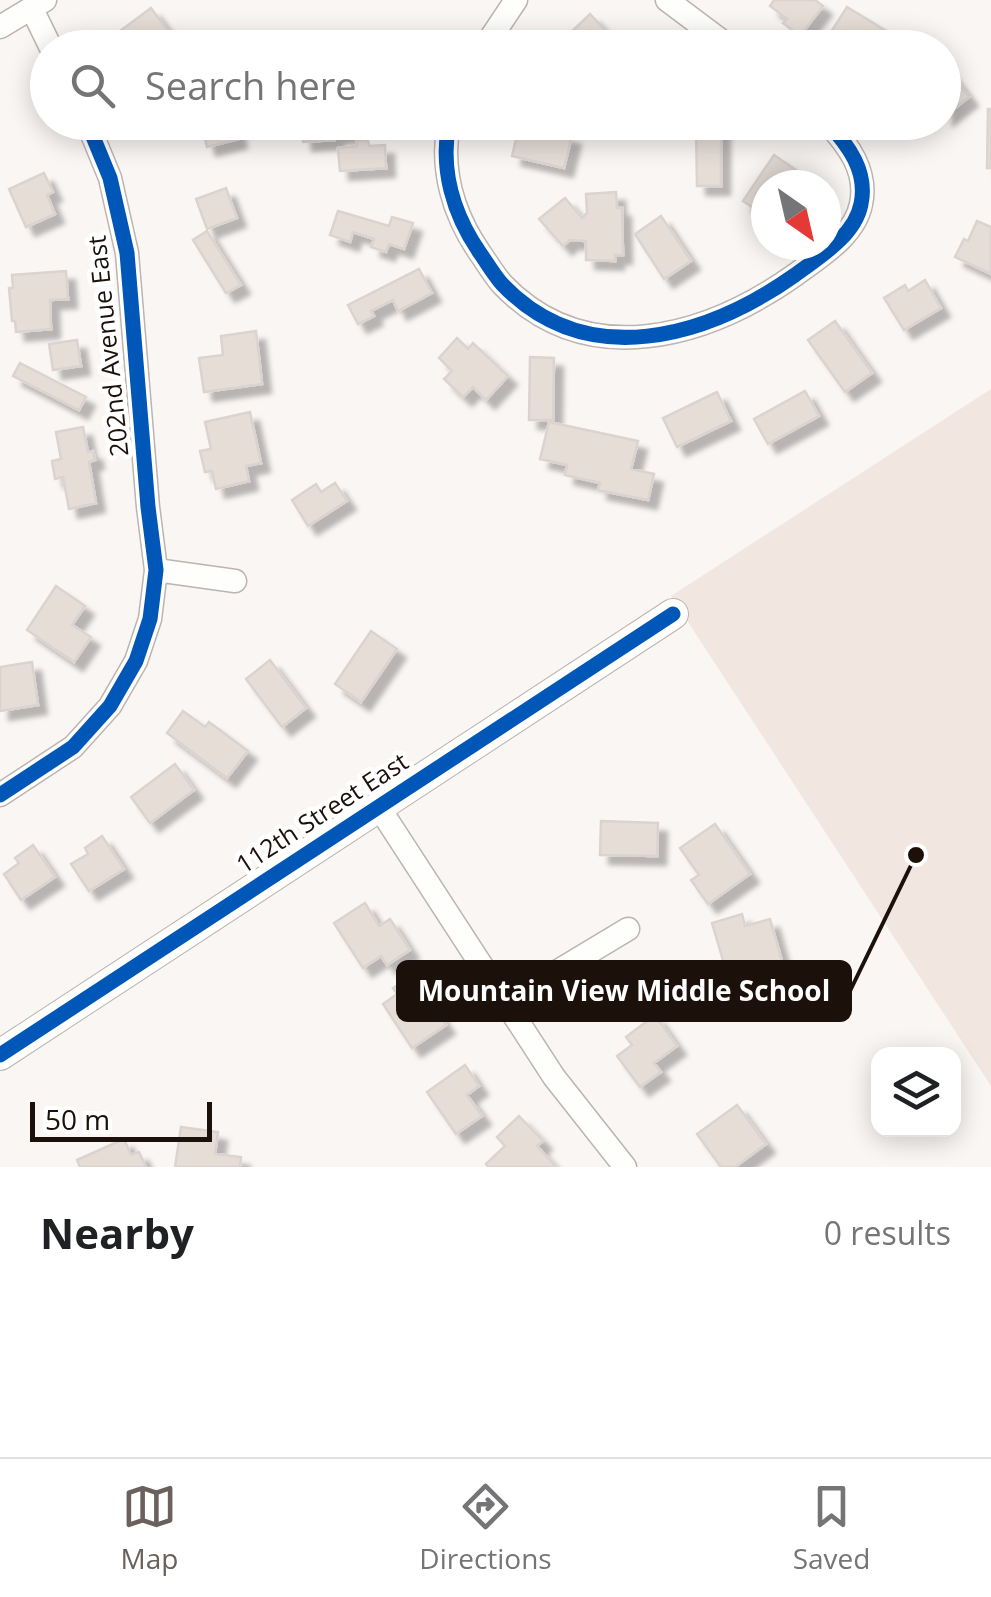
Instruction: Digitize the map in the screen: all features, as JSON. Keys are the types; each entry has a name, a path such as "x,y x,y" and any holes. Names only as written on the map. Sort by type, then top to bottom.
{"street":[{"path":"496,30 516,0"},
{"path":"667,0 707,30"},
{"path":"0,26 38,4 46,30"},
{"name":"202nd Avenue East","path":"0,795 73,747 110,706 128,679 150,619 156,570 128,253 110,178 95,140"},
{"path":"448,140 451,194 471,240 500,282 535,312 558,324 602,337 657,337 722,318 814,261 846,233 862,203 859,169 844,140"},
{"path":"156,570 235,581"},
{"name":"112th Street East","path":"0,1055 673,614"},
{"path":"378,806 554,1077 625,1167"},
{"path":"504,1002 628,929"}],"shaded area":[{"path":"991,389 991,1086 671,596"}],"building":[{"path":"774,0 815,0 823,6 805,30 792,30 783,23 787,19 770,6"},
{"path":"847,7 885,30 832,30"},
{"path":"151,8 168,30 121,30"},
{"path":"590,14 605,30 573,30"},
{"path":"961,87 969,97 961,103"},
{"path":"991,109 991,168 987,168"},
{"path":"205,140 234,140 207,147"},
{"path":"516,140 571,140 564,168 512,156"},
{"path":"696,140 721,140 721,186 697,186"},
{"path":"357,141 368,141 369,146 385,145 386,168 340,171 338,148 357,146"},
{"path":"774,155 796,170 764,170"},
{"path":"44,173 53,192 47,195 55,214 26,227 9,189"},
{"path":"226,188 237,218 207,229 196,199"},
{"path":"751,189 751,207 743,201"},
{"path":"616,192 617,208 622,208 623,255 615,255 615,261 586,260 586,241 570,240 563,246 539,219 565,198 582,218 587,213 586,194"},
{"path":"338,211 389,226 392,217 413,223 404,249 389,244 386,252 371,247 374,239 353,232 350,242 330,235"},
{"path":"661,216 691,261 664,279 635,234"},
{"path":"977,221 991,227 991,274 955,257"},
{"path":"207,231 241,285 226,293 193,240"},
{"path":"419,269 432,293 398,311 393,300 371,311 374,316 358,324 348,305"},
{"path":"66,271 68,299 50,300 51,329 16,332 9,288 13,288 12,275"},
{"path":"925,280 941,308 904,330 884,298 905,285 908,291"},
{"path":"835,321 872,373 845,392 808,340"},
{"path":"256,331 262,384 204,392 199,358 223,355 221,336"},
{"path":"457,338 468,349 473,343 508,376 486,400 473,387 463,397 444,379 452,371 439,358"},
{"path":"77,340 81,366 53,370 49,344"},
{"path":"530,357 554,358 553,420 529,420"},
{"path":"20,363 86,397 79,410 13,376"},
{"path":"805,391 819,416 768,444 754,419"},
{"path":"717,392 731,421 677,447 663,418"},
{"path":"250,412 261,463 246,466 249,481 216,489 212,471 205,472 200,451 211,449 205,422"},
{"path":"549,422 638,441 631,469 654,474 648,500 598,490 600,483 565,475 567,465 540,459"},
{"path":"83,427 88,452 93,451 95,460 89,462 96,503 69,509 63,477 55,479 52,461 61,459 56,432"},
{"path":"335,483 347,501 308,526 292,500 316,484 321,492"},
{"path":"56,586 85,606 72,625 91,637 74,662 27,630"},
{"path":"371,631 397,649 361,702 335,684"},
{"path":"270,660 306,708 282,727 246,679"},
{"path":"32,662 38,705 0,711 0,667"},
{"path":"183,711 205,727 209,722 248,751 227,778 167,733"},
{"path":"175,764 194,790 150,823 131,797"},
{"path":"601,821 658,823 657,856 600,855"},
{"path":"715,824 750,874 708,904 691,880 699,875 680,848"},
{"path":"102,836 124,869 89,891 71,864 88,854 85,848"},
{"path":"33,845 55,877 21,900 4,874 19,863 15,858"},
{"path":"365,903 379,926 390,919 410,950 387,965 381,956 363,968 334,923"},
{"path":"742,914 745,926 770,919 784,968 730,984 712,923"},
{"path":"423,969 442,1000 433,1006 446,1025 412,1048 383,1004 397,994 393,988"},
{"path":"655,1015 677,1046 654,1063 661,1072 640,1087 617,1056 632,1045 626,1037"},
{"path":"465,1065 479,1086 467,1095 482,1116 456,1134 427,1092"},
{"path":"737,1105 766,1144 735,1167 721,1167 697,1134"},
{"path":"519,1116 543,1141 537,1146 556,1167 488,1167 486,1164 505,1146 497,1137"},
{"path":"181,1127 218,1132 215,1154 241,1157 240,1167 175,1167"},
{"path":"124,1139 131,1155 139,1152 146,1167 80,1167 77,1160"}],"cycle path":[{"path":"0,795 73,747 110,706 136,661 150,619 156,570 127,253 110,178 94,140"},
{"path":"447,140 448,174 456,207 496,277 535,312 571,329 609,337 686,329 724,315 761,297 835,245 852,226 862,192 859,170 842,140"},
{"path":"0,1055 673,614"}],"place":[{"name":"Mountain View Middle School","path":"916,855"}]}
